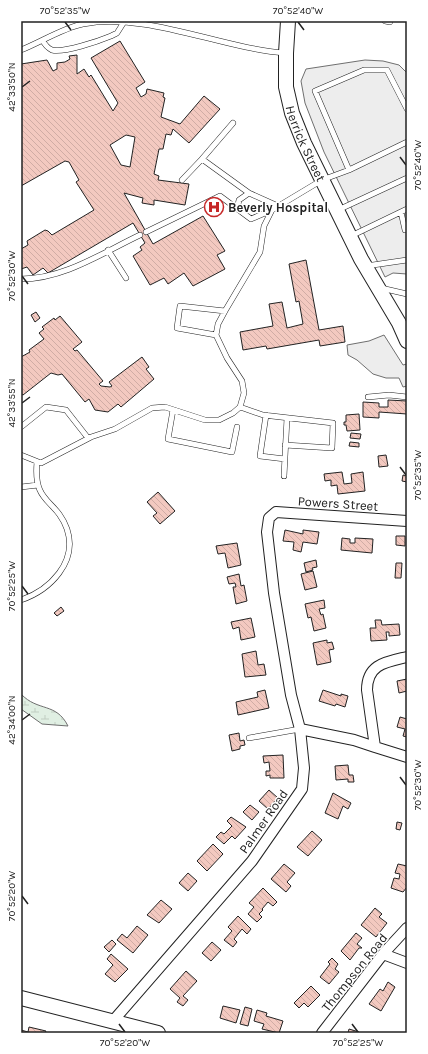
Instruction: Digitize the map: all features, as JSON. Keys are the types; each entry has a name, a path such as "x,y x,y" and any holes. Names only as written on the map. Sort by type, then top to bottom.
{"street":[{"name":"Herrick Street","path":"288,21 286,87 292,113 304,143 365,266 405,331"},
{"name":"Powers Street","path":"269,518 276,512 407,521"},
{"name":"Palmer Road","path":"112,1021 252,861 288,812 302,789 304,768 300,729 291,695 274,593 266,532 269,518"},
{"path":"375,747 367,690 369,676 378,665 407,657"},
{"path":"300,729 354,740 407,757"},
{"name":"Thompson Road","path":"322,1033 383,954 407,928"},
{"path":"383,954 407,964"},
{"path":"21,998 158,1033"}],"lane":[{"path":"21,50 43,41 80,22 102,21 124,22 193,34 262,51 286,53"},
{"path":"43,41 47,47 53,50 62,50 111,36 117,33 124,22"},
{"path":"349,170 315,91 364,70 387,70 407,109"},
{"path":"182,180 232,124"},
{"path":"146,232 220,196 251,219 272,210 322,180 349,170 407,142"},
{"path":"202,158 249,193 278,206"},
{"path":"337,210 407,178"},
{"path":"237,209 239,200 249,193"},
{"path":"350,236 407,209"},
{"path":"21,454 41,463 88,438 115,429 152,408 165,408 204,420 219,420 233,413 240,406 244,392 242,381 227,358 216,334 218,324 260,252 264,226 272,210"},
{"path":"400,212 405,230 407,229"},
{"path":"21,279 51,276 140,234"},
{"path":"108,250 126,278"},
{"path":"365,266 407,260"},
{"path":"378,288 407,294"},
{"path":"216,334 177,328 180,306 225,311"},
{"path":"368,397 389,395 407,397"},
{"path":"21,427 46,406 66,410 88,438"},
{"path":"240,406 266,416 334,423 332,448 285,445"},
{"path":"173,410 168,438 232,452 237,427"},
{"path":"266,416 260,456 285,459"},
{"path":"284,476 287,418"},
{"path":"21,600 36,595 49,586 62,571 69,543 67,528 59,515 40,494 36,478 37,462"},
{"path":"21,487 38,485"},
{"path":"249,738 300,729"}],"green space":[{"path":"21,694 27,700 58,713 68,726 42,724 21,709"}],"shaded area":[{"path":"365,60 383,61 399,65 407,73 407,274 393,273 385,277 324,152 305,103 301,81 306,69"},
{"path":"384,335 403,365 407,364 407,386 403,387 399,378 386,378 373,374 357,360 348,355 347,345 369,341"}],"building":[{"path":"120,41 145,82 136,88 141,97 146,94 147,89 164,93 163,97 165,98 161,117 180,124 204,96 220,109 189,143 173,129 171,135 166,134 163,149 159,149 154,174 159,176 158,180 189,184 185,205 154,200 154,205 142,203 143,198 124,193 153,244 203,216 225,251 217,255 225,269 193,286 184,273 168,284 164,278 150,285 133,256 142,250 140,247 145,243 133,223 48,273 43,268 33,275 27,267 21,269 21,249 28,245 27,241 45,230 52,235 94,210 76,182 79,180 69,162 65,161 21,186 21,64 47,60 53,71 57,69 57,63 65,62 70,59 69,56 77,55 77,74 84,69 89,77 91,75 113,111 118,103 91,58","holes":["126,135 135,137 130,167 121,165 110,145"]},
{"path":"306,260 319,330 343,326 345,342 320,346 319,340 267,349 266,346 243,350 240,332 273,326 269,304 282,302 287,328 303,324 299,301 296,302 289,264"},
{"path":"36,312 40,318 35,322 31,315"},
{"path":"60,316 82,342 73,349 75,351 77,350 103,381 99,384 101,386 112,386 109,382 142,357 149,367 146,369 154,379 121,407 118,404 108,412 95,410 89,399 85,402 62,374 58,375 51,373 23,395 21,394 21,357 30,352 29,350 44,339 39,333 44,329 42,327 54,318 55,320"},
{"path":"388,400 407,401 407,414 379,412 379,418 363,417 363,402 379,403 379,407 388,407"},
{"path":"359,414 360,430 347,431 346,425 344,425 344,422 346,422 346,415"},
{"path":"351,433 361,434 360,439 350,438"},
{"path":"350,442 359,443 359,447 349,446"},
{"path":"386,455 388,466 379,467 378,456"},
{"path":"342,472 344,484 352,483 351,474 363,472 365,491 338,494 337,485 331,486 331,480 325,481 324,474"},
{"path":"403,475 407,476 407,482 402,481"},
{"path":"158,492 175,511 160,524 153,516 157,513 147,502"},
{"path":"285,530 303,534 303,530 319,532 317,544 303,542 301,552 293,550 294,542 283,541"},
{"path":"396,536 405,536 405,546 396,545"},
{"path":"342,538 350,539 350,543 355,543 355,538 373,539 372,553 341,550"},
{"path":"237,543 241,565 228,568 225,553 218,554 216,546"},
{"path":"316,560 317,567 306,572 304,563"},
{"path":"396,563 402,563 401,578 395,578"},
{"path":"313,571 317,587 305,590 301,574"},
{"path":"239,574 241,586 244,585 247,601 236,604 233,587 236,587 235,583 229,584 227,577"},
{"path":"324,600 325,608 319,609 321,615 323,614 326,628 314,631 311,617 308,618 305,604"},
{"path":"61,607 64,611 57,616 54,613"},
{"path":"251,618 255,637 241,640 239,627 233,629 231,622"},
{"path":"375,620 381,620 382,625 399,624 400,635 389,636 389,632 386,632 387,640 371,641 370,628 376,628"},
{"path":"327,640 327,643 332,642 334,649 329,650 331,662 317,665 313,643"},
{"path":"256,651 258,665 264,664 266,675 245,677 242,654"},
{"path":"407,679 407,691 399,693 397,681"},
{"path":"265,690 269,708 238,715 236,702 258,697 257,692"},
{"path":"323,690 341,696 341,694 348,696 345,707 336,704 335,706 319,701"},
{"path":"400,717 407,719 407,737 403,736 405,729 397,727"},
{"path":"239,733 240,741 244,740 245,745 240,746 240,749 232,751 229,735"},
{"path":"283,755 284,778 270,778 270,775 266,776 266,771 270,771 269,762 264,763 263,756"},
{"path":"348,765 349,775 353,775 354,782 348,782 348,779 336,780 335,766"},
{"path":"269,790 278,798 268,809 259,801"},
{"path":"333,793 351,803 348,809 343,806 338,819 325,813"},
{"path":"250,805 259,812 252,820 243,812"},
{"path":"231,817 246,827 235,839 232,836 224,844 216,837 221,832 224,834 232,826 227,821"},
{"path":"397,822 402,823 400,830 396,829"},
{"path":"312,831 322,840 308,856 297,847"},
{"path":"213,844 223,854 207,871 197,861"},
{"path":"284,864 295,873 287,882 291,886 286,892 271,879"},
{"path":"398,864 407,866 407,887 403,892 391,888 394,878 399,879 400,874 395,873"},
{"path":"188,873 197,881 188,891 179,883"},
{"path":"263,888 277,902 273,906 268,902 259,914 262,917 257,922 248,914 254,907 249,903"},
{"path":"161,900 172,909 159,923 147,915"},
{"path":"375,908 382,914 379,917 387,923 376,937 361,925"},
{"path":"238,916 251,929 247,934 242,929 234,939 237,942 233,947 224,940 232,931 228,927"},
{"path":"137,926 148,935 133,953 117,940 122,934 127,938"},
{"path":"356,933 362,938 357,944 362,948 359,948 350,960 341,951"},
{"path":"112,940 116,944 109,952 104,947"},
{"path":"212,942 221,950 211,961 202,953"},
{"path":"111,954 128,969 115,982 105,974 113,965 107,959"},
{"path":"332,958 338,964 335,969 339,972 329,984 320,977 330,964 328,962"},
{"path":"186,971 197,981 183,996 188,1000 183,1006 177,1002 180,998 170,989"},
{"path":"388,982 395,987 381,1011 369,1004 380,989 383,991"},
{"path":"311,986 320,995 308,1007 304,1003 299,1008 294,1003"},
{"path":"223,1006 240,1010 236,1023 220,1018"},
{"path":"245,1007 252,1009 248,1026 240,1024"},
{"path":"257,1010 267,1013 266,1016 283,1021 279,1033 262,1029 264,1024 254,1021"},
{"path":"29,1027 46,1031 45,1033 21,1033 21,1030 28,1032"},
{"path":"349,1029 359,1032 359,1033 348,1033"}],"place":[{"name":"Beverly Hospital","path":"214,207"}]}
